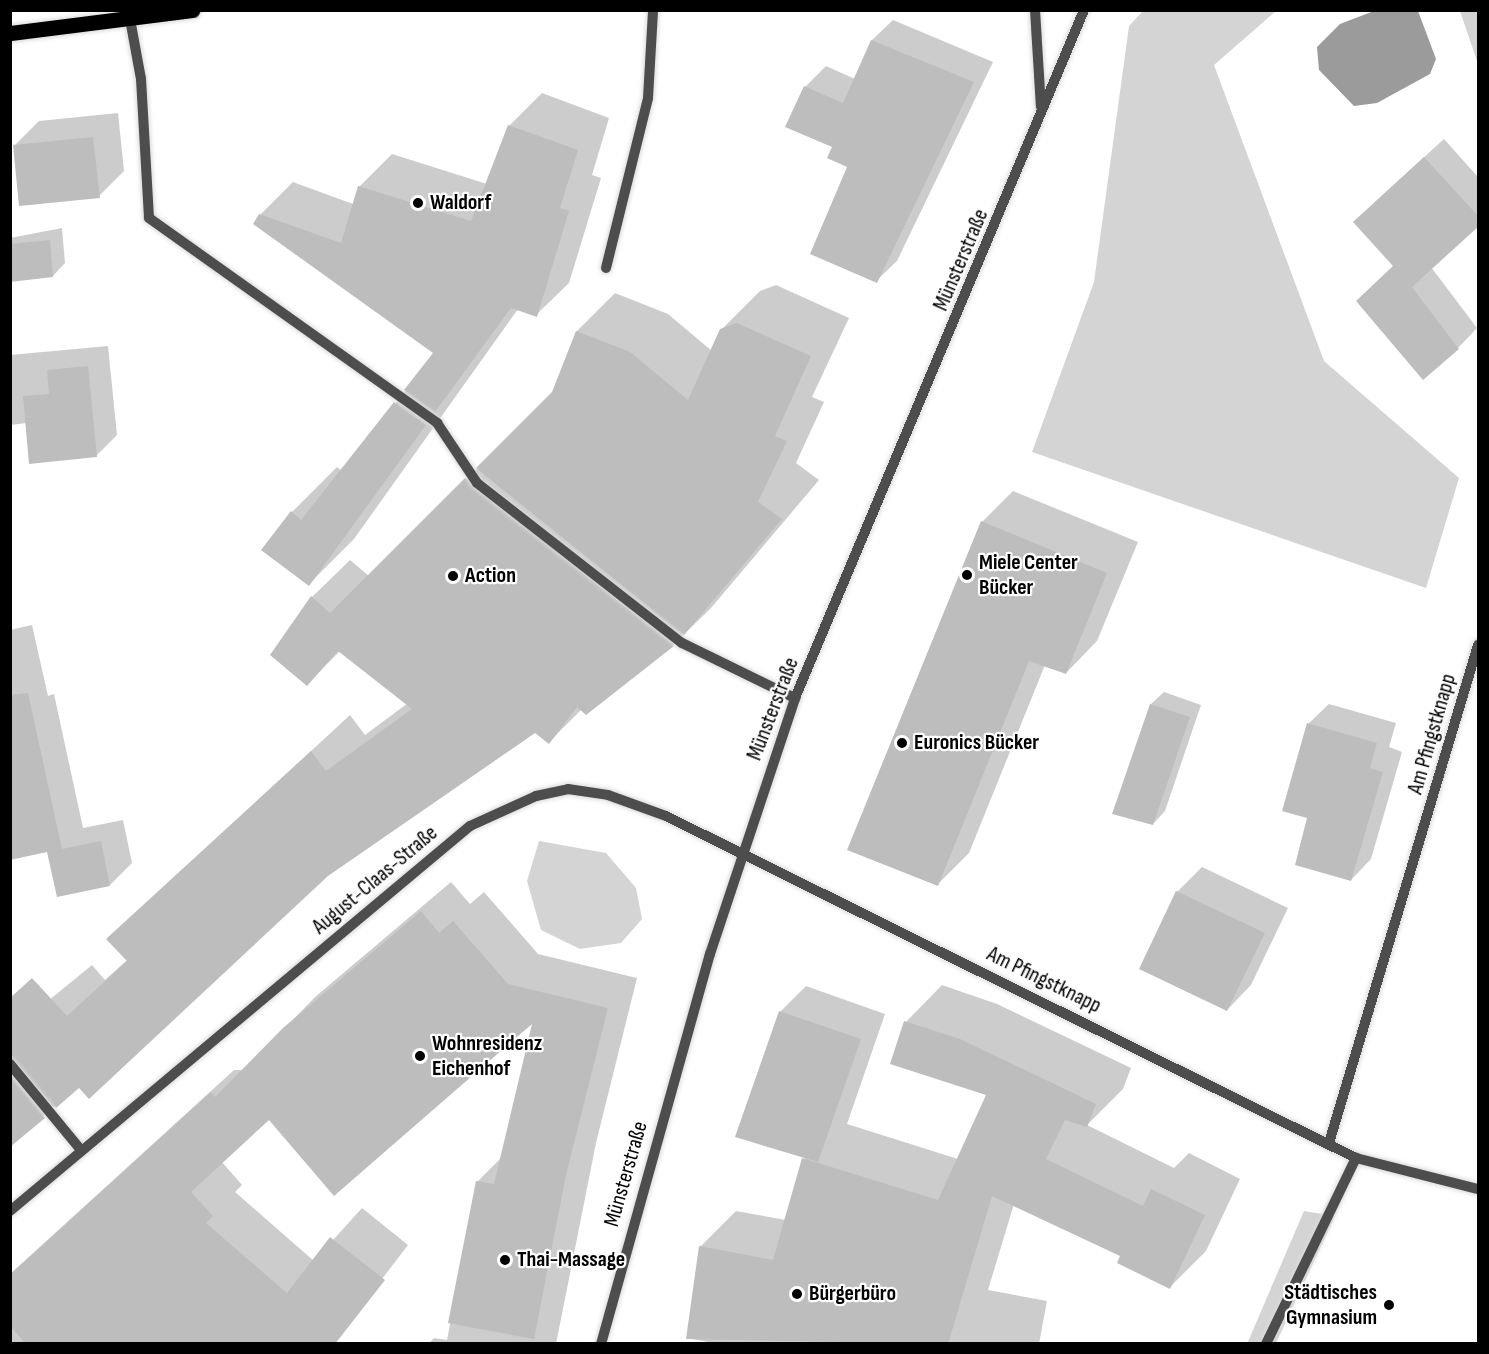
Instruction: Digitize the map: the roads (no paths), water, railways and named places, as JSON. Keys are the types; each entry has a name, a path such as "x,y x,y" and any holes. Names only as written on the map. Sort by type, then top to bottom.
{"main road":[{"path":"10,33 193,10"}],"street":[{"path":"606,268 648,98 653,10"},
{"name":"Münsterstraße","path":"1035,10 1041,110"},
{"name":"Münsterstraße","path":"601,1344 742,852 795,698 1020,173 1041,110 1084,10"},
{"path":"130,19 141,79 149,218 437,423 477,483 682,643 795,698"},
{"name":"Am Pfingstknapp","path":"1329,1143 1479,645"},
{"name":"August-Claas-Straße","path":"10,1211 470,826 536,796 568,789 608,795 742,852"},
{"name":"Am Pfingstknapp","path":"742,852 1356,1158 1479,1189"},
{"path":"10,1064 81,1150"},
{"path":"1266,1344 1356,1158"}],"place":[{"name":"Waldorf","path":"418,203"},
{"name":"Miele Center Bücker","path":"967,575"},
{"name":"Action","path":"453,576"},
{"name":"Euronics Bücker","path":"902,743"},
{"name":"Wohnresidenz Eichenhof","path":"420,1056"},
{"name":"Thai-Massage","path":"505,1260"},
{"name":"Bürgerbüro","path":"797,1294"},
{"name":"Städtisches Gymnasium","path":"1389,1305"}]}
